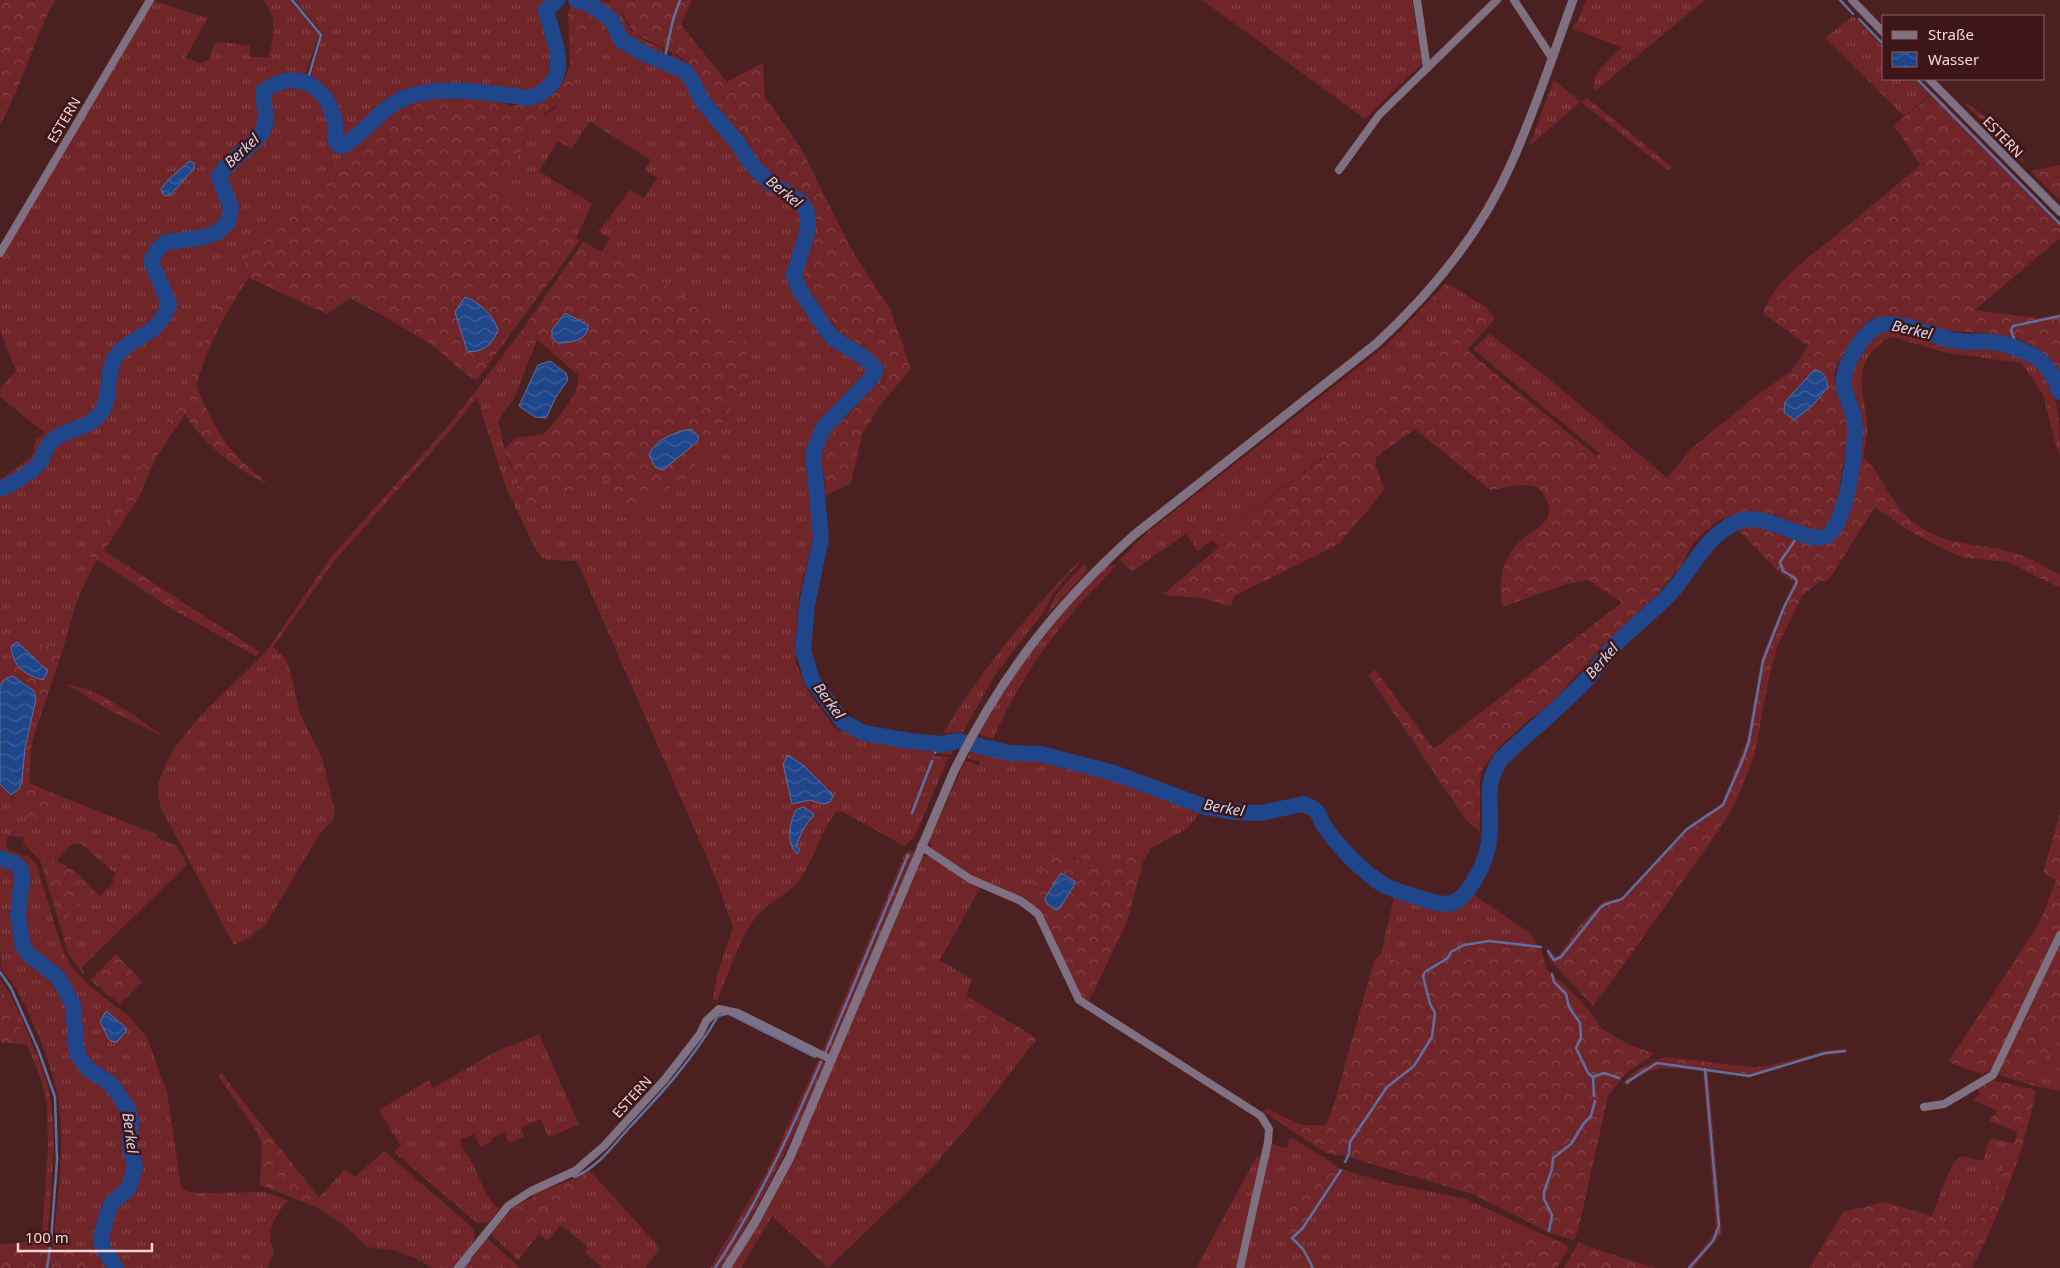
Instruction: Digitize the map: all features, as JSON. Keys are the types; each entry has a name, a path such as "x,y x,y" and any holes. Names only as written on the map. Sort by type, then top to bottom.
{"street":[{"name":"ESTERN","path":"0,253 150,0"},
{"path":"1417,0 1427,68"},
{"path":"1339,170 1379,115 1497,0"},
{"path":"1514,0 1552,58"},
{"path":"726,1268 755,1222 786,1165 921,846 954,771 979,721 1037,635 1072,595 1110,557 1134,535 1378,343 1420,301 1459,253 1511,166 1573,0"},
{"path":"1852,0 1882,31"},
{"name":"ESTERN","path":"1930,80 2060,212"},
{"path":"921,846 970,879 1021,901 1038,914 1079,1000 1261,1116 1269,1129 1268,1142 1240,1268"},
{"path":"1924,1107 1944,1104 1992,1075 2060,935"},
{"name":"ESTERN","path":"458,1268 508,1206 531,1191 575,1171 604,1146 665,1079 700,1034 706,1020 719,1009 738,1013 832,1060"}],"green space":[{"path":"0,0 55,0 40,31 15,94 0,124"},
{"path":"263,0 290,0 319,35 305,75 269,80 262,88 260,127 224,160 215,174 223,204 221,223 216,228 200,233 167,236 158,243 147,258 146,266 161,296 164,308 153,323 123,346 110,359 105,371 102,399 97,412 52,436 39,451 36,460 0,485 0,480 32,456 36,439 45,433 0,397 0,388 16,371 0,331 0,259 153,1 208,18 185,58 200,63 209,60 214,44 222,42 250,46 250,57 268,57 272,43 273,20 268,6"},
{"path":"295,0 549,0 541,11 549,31 554,54 552,76 546,85 537,92 450,86 416,89 400,95 381,106 344,139 341,116 335,104 310,79 323,34"},
{"path":"573,0 588,0 609,24 617,40 642,59 623,53 597,30 584,34 577,75 570,95 539,118 499,189 580,240 477,380 461,370 427,342 350,298 327,314 249,278 218,329 196,386 210,417 233,452 269,484 245,472 211,446 192,425 185,414 157,456 139,497 104,551 260,652 256,656 175,611 86,554 184,395 221,297 262,236 338,160 360,149 391,119 419,97 439,94 480,96 513,106 541,99 554,90 564,79 570,65 568,12"},
{"path":"589,0 611,2 617,5 628,27 645,41 663,49 663,54 649,50 626,37 616,16 604,7"},
{"path":"609,0 692,0 681,25 727,82 763,63 765,97 801,148 850,247 891,311 911,369 881,404 862,435 851,483 827,495 822,463 822,447 831,434 849,415 867,398 873,398 884,381 886,370 883,363 859,344 839,333 833,321 815,301 804,278 811,253 810,237 817,233 819,229 812,202 769,171 743,134 719,109 696,71 679,56 634,33 621,11"},
{"path":"1202,0 1412,0 1422,64 1365,119"},
{"path":"1586,0 1705,0 1595,91 1594,84 1598,72 1622,47 1572,29 1574,23 1577,23"},
{"path":"1853,16 1882,46 1882,80 1915,80 1930,95 1904,116 1825,38"},
{"path":"597,30 622,52 634,58 656,60 682,73 699,102 737,147 749,167 764,183 800,207 803,229 793,267 795,287 813,320 829,339 871,369 871,374 854,388 820,427 810,451 815,528 799,598 795,646 796,663 807,689 832,725 840,731 849,732 861,738 910,746 938,749 956,745 951,755 934,753 933,756 949,757 914,838 904,846 841,811 836,812 830,820 802,876 792,888 761,911 750,926 739,947 717,1001 713,999 718,971 733,927 714,874 577,561 547,560 540,556 534,547 506,487 475,392 520,333 534,348 514,399 498,420 507,459 517,478 517,491 541,506 571,491 608,478 625,518 689,476 737,399 743,381 752,375 741,331 663,282 602,251 610,238 598,232 630,190 644,198 657,178 645,170 651,160 590,122 571,149 558,141 539,171 592,204 576,238 499,189 539,118 555,109 581,51 584,34"},
{"path":"672,53 697,71 706,90 719,109 743,134 769,171 812,202 819,229 810,238 811,253 808,261 830,320 841,334 872,353 885,368 883,380 874,397 858,405 849,414 837,427 824,448 821,463 827,495 821,497 817,463 821,441 833,421 877,377 878,367 870,358 841,340 831,330 802,290 799,270 811,223 805,203 769,177 755,163 743,144 705,99 694,77 687,69 671,60"},
{"path":"1554,80 1581,102 1529,146"},
{"path":"290,85 308,88 321,99 330,118 330,144 335,151 340,153 352,147 394,108 419,97 391,119 360,149 338,160 262,236 221,297 184,395 86,554 96,561 77,600 63,649 11,639 13,676 6,678 0,686 0,493 9,490 42,467 49,452 59,441 82,432 103,418 109,410 117,364 162,325 171,313 171,294 158,269 156,259 168,248 197,245 223,235 232,225 236,209 223,178 230,165 256,146 266,135 270,123 271,99 278,88"},
{"path":"1934,93 2060,222 2060,238 1975,310 2038,318 2060,314 2060,374 2048,358 2038,349 2020,340 1997,334 1949,331 1925,327 1894,316 1870,319 1845,352 1847,354 1839,362 1835,370 1837,386 1848,411 1849,427 1837,504 1830,524 1824,530 1816,533 1775,515 1744,511 1718,521 1700,536 1690,548 1682,565 1653,599 1634,616 1629,624 1608,641 1548,707 1530,719 1500,746 1483,768 1480,780 1480,832 1466,820 1368,675 1375,670 1434,749 1622,602 1588,580 1567,584 1502,607 1501,578 1511,552 1525,537 1541,526 1548,517 1548,505 1541,491 1528,485 1490,490 1415,429 1377,456 1375,465 1385,489 1339,544 1234,596 1231,606 1196,597 1169,596 1162,592 1166,592 1219,547 1213,540 1326,456 1316,439 1350,420 1487,308 1495,319 1467,350 1617,473 1652,465 1667,478 1693,447 1756,396 1791,371 1808,346 1763,313 1777,288 1796,267 1920,165 1894,125","holes":["1808,378 1828,387 1812,406 1794,420 1785,402"]},
{"path":"1587,98 1672,167 1667,170 1581,102"},
{"path":"1963,101 2005,130 2027,167"},
{"path":"2060,165 2060,201 2031,171"},
{"path":"583,242 663,282 741,331 752,375 743,381 737,399 689,476 625,518 608,478 571,491 541,506 526,503 517,491 517,478 504,450 515,438 544,434 571,399 575,392 578,375 537,339 534,348 520,333","holes":["678,431 698,441 663,470 669,437"]},
{"path":"1445,284 1452,286 1431,310 1383,349"},
{"path":"1452,286 1487,308 1350,420 1316,439 1326,455 1198,551 1186,534 1132,571 1120,560 1148,532 1431,310"},
{"path":"1887,329 1896,330 1948,347 2001,350 2020,355 2034,363 2052,388 2059,420 2060,455 2056,447 2043,394 2021,363 1947,353 1892,337 1873,350 1863,370 1862,386 1867,426 1863,457 1860,454 1862,419 1851,378 1857,361 1867,345 1876,335"},
{"path":"1490,334 1543,374 1652,465 1617,473 1596,456 1599,453 1473,349"},
{"path":"475,392 477,397 450,431 335,560 273,647 271,645 331,557 448,426"},
{"path":"1860,454 1876,471 1901,510 1920,527 1944,538 2027,557 2060,575 2060,588 2008,562 1966,558 1951,553 1909,531 1875,507 1830,578 1825,582 1821,580 1802,596 1778,645 1770,672 1754,757 1735,804 1714,837 1593,1006 1549,959 1547,948 1556,956 1559,955 1580,925 1604,901 1622,898 1686,828 1722,803 1747,740 1761,661 1771,633 1794,582 1780,573 1737,529 1746,527 1766,528 1805,543 1816,545 1826,544 1833,540 1843,526"},
{"path":"1080,560 1054,592 1045,610 993,678 963,732 943,733 973,687 1007,642 1042,600"},
{"path":"1085,563 1087,571 1046,616 1057,593"},
{"path":"1107,565 1116,566 1079,606 1046,646 1018,690 993,739 979,734 1006,687 1021,666 1053,624"},
{"path":"11,639 63,649 31,748 29,783 65,798 25,837 30,846 76,872 95,891 67,916 72,945 85,976 69,955 40,860 23,843 28,797 17,799 11,795 14,795 33,716 26,683 13,676"},
{"path":"271,645 283,656 289,666 300,714 323,760 335,813 333,820 320,833 266,924 250,937 234,945 162,810 159,789 165,766 178,744 196,721"},
{"path":"66,684 93,692 118,705 164,737 111,711"},
{"path":"972,749 1021,761 1044,760 1121,780 1137,785 1155,797 1202,810 1187,829 1124,862 1109,867 1056,855 1022,899 955,867 934,850 929,841 965,761 978,765 980,762 967,758"},
{"path":"0,784 13,799 28,796 25,837 65,798 159,835 156,837 177,846 187,865 81,968 72,945 67,916 95,891 100,896 114,882 112,880 116,874 80,843 70,846 57,861 30,846 24,837 8,836 6,848 25,856 27,855 36,863 61,945 70,966 91,987 131,1018 147,1038 167,1092 181,1187 189,1192 198,1193 265,1192 288,1200 279,1212 271,1230 271,1243 274,1251 267,1268 121,1268 108,1248 106,1234 111,1213 116,1205 124,1201 131,1194 139,1174 138,1151 131,1112 126,1098 117,1086 83,1058 80,1047 79,1013 75,998 69,987 56,970 28,945 25,934 27,874 23,863 15,855 0,852"},
{"path":"2060,813 2060,930 2000,1057 1991,1070 1982,1074 1948,1062 2040,922 2056,880 2043,873"},
{"path":"1151,849 1143,862 1127,922 1088,1003 1081,999 1047,923 1040,912 1022,899 1031,879 1056,855 1109,867","holes":["1061,873 1074,880 1075,885 1058,910"]},
{"path":"910,850 914,852 830,1053 821,1053 905,853"},
{"path":"922,856 930,856 973,886 980,888 940,960 972,979 963,1007 1028,1050 982,1110 930,1170 828,1268 772,1216 741,1268 731,1268 766,1212 807,1128"},
{"path":"0,862 9,864 17,878 15,916 20,948 28,960 54,979 68,1003 71,1015 69,1049 71,1056 77,1066 112,1090 122,1104 127,1122 128,1175 100,1220 94,1240 96,1248 84,1251 53,1248 61,1145 59,1105 48,1060 27,1009 15,987 1,968"},
{"path":"1473,894 1530,933 1541,949 1490,942 1457,949 1445,962 1426,973 1421,973 1381,954 1394,897 1426,908 1445,910 1463,903"},
{"path":"2060,941 2060,1020 2035,1086 1999,1075 1999,1071"},
{"path":"1490,942 1541,949 1546,968 1584,1004 1602,1029 1628,1044 1655,1054 1628,1071 1608,1096 1578,1231 1574,1240 1550,1233 1472,1194 1349,1157 1326,1153 1262,1111 1268,1109 1301,1125 1326,1125 1334,1104 1374,961 1381,954 1421,973 1426,973 1445,962 1457,949"},
{"path":"116,954 142,982 120,1004 90,980"},
{"path":"0,979 19,1012 39,1060 52,1107 54,1147 46,1248 41,1247 48,1150 47,1105 41,1079 12,1008 0,987"},
{"path":"0,987 12,1008 27,1045 0,1042"},
{"path":"967,996 1037,1039 1028,1050 962,1007"},
{"path":"2060,1020 2060,1091 2035,1086"},
{"path":"539,1034 579,1125 548,1137 541,1119 521,1127 524,1137 509,1143 504,1132 492,1138 493,1141 480,1147 474,1134 461,1139 461,1148 472,1162 487,1195 499,1209 489,1222 477,1223 394,1152 401,1146 379,1110 429,1080 433,1088 495,1052"},
{"path":"1847,1049 1847,1053 1826,1055 1749,1077 1708,1072 1722,1233 1693,1268 1686,1268 1713,1236 1716,1227 1703,1071 1663,1068 1645,1073 1627,1086 1623,1083 1632,1074 1655,1060 1749,1074 1825,1051"},
{"path":"1825,1051 1749,1074 1655,1060 1666,1057 1750,1067 1767,1066"},
{"path":"819,1058 826,1063 790,1142 764,1193 720,1268 710,1268 768,1169"},
{"path":"221,1073 320,1199 316,1207 260,1185 262,1143 254,1127 218,1076"},
{"path":"1988,1079 2036,1090 2026,1134 2010,1181 1992,1227 1972,1268 1809,1268 1843,1212 1885,1202 1932,1216 1975,1233 2013,1143 2015,1143 2017,1132 1990,1121 1993,1115 1996,1114 1996,1110 1973,1100 1980,1093 1976,1089"},
{"path":"1289,1139 1294,1139 1335,1165 1332,1167 1296,1233 1340,1169 1388,1183 1466,1199 1526,1227 1498,1268 1322,1268 1297,1236 1294,1238 1305,1249 1314,1268 1242,1268 1271,1142 1283,1148 1288,1147"},
{"path":"1993,1139 2013,1143 1975,1233 1932,1216 1953,1162 1962,1156 1983,1161 1989,1141"},
{"path":"384,1151 473,1228 475,1239 455,1268 433,1268 415,1258 392,1250 367,1247 345,1226 316,1207 317,1200 345,1169 355,1177"},
{"path":"1257,1156 1262,1159 1240,1246 1237,1268 1196,1268"},
{"path":"1335,1165 1340,1169 1302,1227 1290,1238 1289,1213 1299,1192 1314,1173 1324,1166"},
{"path":"589,1170 592,1173 544,1230 515,1206 533,1197 532,1194 574,1179"},
{"path":"592,1173 660,1248 645,1268 603,1268 585,1253 589,1248 561,1225 547,1241 539,1234 518,1260 491,1234 515,1206 544,1230"},
{"path":"1526,1227 1565,1244 1568,1248 1557,1268 1498,1268"},
{"path":"1300,1233 1322,1268 1314,1268 1305,1249 1293,1238"},
{"path":"487,1238 520,1268 465,1268"},
{"path":"33,1241 46,1247 63,1250 96,1248 110,1268 0,1268 0,1245"},
{"path":"1579,1242 1584,1245 1655,1268 1563,1268"}],"water":[{"path":"190,161 194,163 194,169 170,195 166,196 162,193 161,189 170,178"},
{"path":"465,297 476,302 486,310 498,330 490,344 472,352 467,351 455,312"},
{"path":"565,313 588,325 588,330 578,340 558,343 552,338 552,330"},
{"path":"550,361 566,373 568,380 556,397 546,418 535,417 519,406 538,365"},
{"path":"1814,370 1823,373 1828,387 1812,406 1794,420 1784,412 1785,402"},
{"path":"691,429 698,436 698,441 663,470 655,467 649,455 656,445 673,434"},
{"path":"17,642 48,671 43,680 25,672 17,664 11,646"},
{"path":"13,676 34,691 36,699 25,748 22,781 19,789 11,795 0,784 0,686 6,678"},
{"path":"788,755 804,766 832,794 830,802 823,804 810,800 792,804 783,764"},
{"path":"803,807 813,813 813,817 805,826 799,838 796,846 800,849 797,854 791,845 790,827 796,810"},
{"path":"1061,873 1076,882 1060,908 1056,910 1046,903 1045,898"},
{"path":"106,1011 126,1028 126,1031 117,1042 110,1041 100,1022"}],"waterway":[{"path":"292,0 321,35 307,82"},
{"name":"Berkel","path":"0,489 22,477 38,465 48,445 53,440 62,434 91,422 100,414 106,400 110,370 116,356 123,348 152,330 164,316 169,304 151,261 157,250 166,242 201,238 218,232 228,222 231,208 219,177 223,170 252,144 263,131 265,124 263,92 287,81 298,81 308,84 317,90 331,110 336,129 335,138 338,145 343,146 393,104 407,97 424,93 459,90 529,98 544,91 553,83 557,73 557,49 546,10 557,0"},
{"name":"Berkel","path":"576,0 589,4 611,19 621,40 647,55 685,71 702,101 736,141 752,165 768,181 802,203 807,213 808,229 794,275 799,289 823,326 834,339 862,356 875,368 874,375 824,427 813,453 821,538 807,605 803,650 812,680 843,722 864,733 910,741 941,744 958,741 1010,753 1041,754 1114,773 1205,807 1236,812 1261,813 1303,804 1317,812 1328,832 1340,846 1375,879 1391,888 1430,901 1446,904 1458,900 1464,895 1478,874 1486,856 1489,838 1490,786 1495,769 1501,759 1577,689 1615,645 1668,596 1717,534 1737,522 1748,519 1761,520 1810,537 1820,538 1828,535 1835,527 1841,515 1850,481 1855,430 1853,414 1843,382 1853,353 1871,330 1884,324 1893,324 1910,327 1952,340 1998,343 2015,347 2039,360 2051,373 2060,392"},
{"path":"664,61 673,20 680,0"},
{"path":"1840,0 1853,14"},
{"path":"1859,19 1882,43"},
{"path":"1918,80 2060,224"},
{"path":"2017,348 2011,330 2013,326 2060,316"},
{"path":"1548,951 1554,960 1561,957 1600,908 1623,898 1687,829 1723,805 1749,741 1763,661 1784,607 1797,582 1795,578 1783,571 1780,562 1800,533"},
{"path":"935,753 939,744"},
{"path":"912,813 932,761"},
{"path":"825,1054 908,855"},
{"name":"Berkel","path":"0,858 15,863 21,870 22,879 18,914 22,944 29,955 58,977 73,1005 77,1054 88,1069 111,1084 128,1109 131,1121 129,1142 135,1167 129,1188 112,1203 108,1211 101,1237 102,1246 116,1268"},
{"path":"1345,1162 1349,1154 1350,1142 1387,1087 1414,1066 1432,1037 1435,1013 1430,1004 1423,976 1425,972 1448,958 1451,952 1464,945 1489,941 1541,947"},
{"path":"0,972 11,988 38,1049 55,1097 57,1160 51,1241"},
{"path":"1552,974 1554,982 1566,994 1569,1007 1580,1023 1581,1038 1576,1048 1588,1073 1593,1077 1594,1096"},
{"path":"574,1177 597,1163 610,1150 676,1075 718,1016 726,1014"},
{"path":"731,1015 815,1057"},
{"path":"1627,1082 1657,1063 1749,1076 1825,1053 1845,1051"},
{"path":"715,1268 759,1193 821,1062"},
{"path":"1689,1268 1713,1241 1719,1226 1705,1069"},
{"path":"1593,1077 1604,1073 1619,1078"},
{"path":"1549,1231 1552,1215 1544,1199 1544,1192 1552,1169 1553,1158 1571,1144 1584,1123 1591,1116 1595,1101"},
{"path":"1313,1268 1303,1249 1292,1238 1302,1229 1341,1170"},
{"path":"47,1268 50,1248"},
{"path":"463,1268 470,1259"}]}
